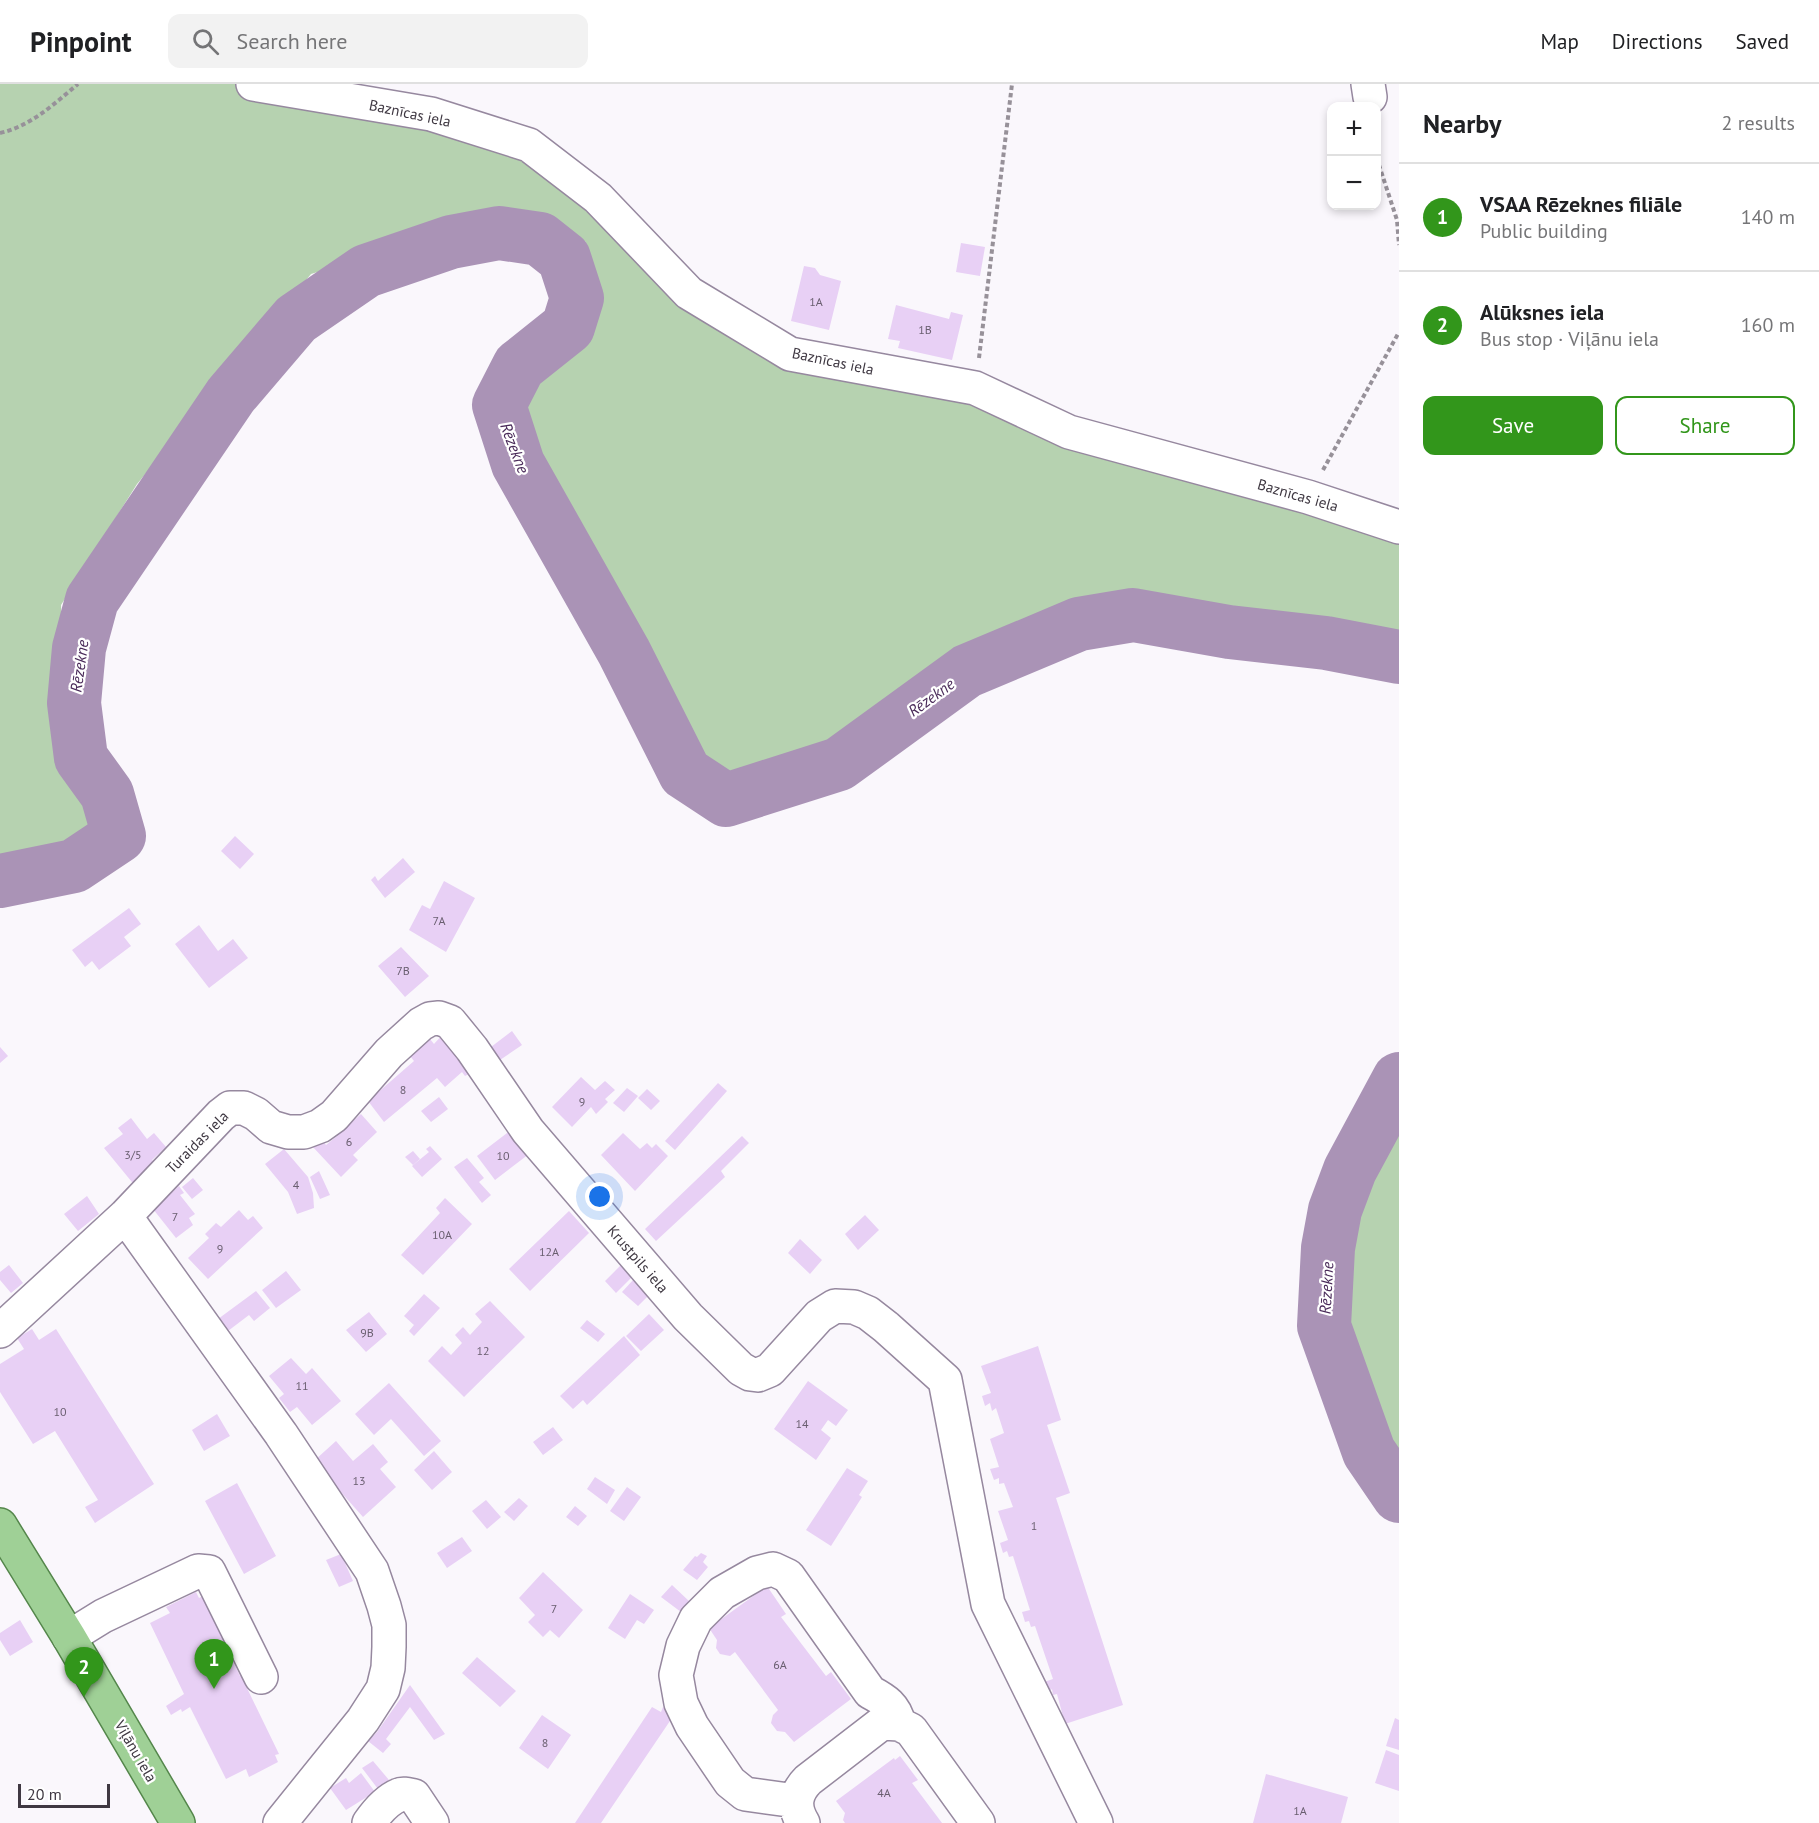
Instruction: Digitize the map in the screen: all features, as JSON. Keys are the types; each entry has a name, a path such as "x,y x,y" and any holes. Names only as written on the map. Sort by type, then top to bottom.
{"main road":[{"name":"Viļānu iela","path":"0,1525 69,1636 178,1823"}],"street":[{"name":"Baznīcas iela","path":"253,84 431,114 529,145 598,198 689,294 790,354 975,388 1069,432 1308,497 1399,526"},
{"name":"Turaidas iela","path":"0,1332 126,1216 230,1108 244,1108 256,1114 271,1127 288,1132 304,1132 320,1126 334,1116 389,1053 409,1034 430,1019 439,1018"},
{"name":"Krustpils iela","path":"439,1018 450,1022 459,1031 528,1131 688,1317 741,1369 750,1374 759,1375 770,1370 819,1317 835,1306 854,1307 877,1320 945,1380 988,1604 1096,1823"},
{"path":"126,1216 280,1434 372,1571 384,1606 388,1625 388,1668 383,1689 363,1720 280,1823"},
{"path":"899,1724 896,1711 885,1700 870,1692 788,1576 773,1569 757,1573 722,1593 696,1619 683,1646 676,1675 681,1703 692,1726 730,1782 745,1794 800,1812 799,1789 808,1780 882,1723 899,1724 911,1730 978,1823"},
{"path":"69,1636 103,1616 198,1571 209,1572 261,1677"},
{"path":"369,1823 376,1813 399,1795 406,1794 414,1796 432,1823"}],"path":[{"path":"0,133 42,115 78,84"},
{"path":"975,388 1012,84"},
{"path":"1378,156 1397,220 1399,245"},
{"path":"1308,497 1399,332"}],"green space":[{"path":"0,84 277,84 529,145 790,354 975,388 1399,530 1399,657 1134,615 1079,624 967,671 839,764 726,800 685,773 624,652 518,464 499,405 586,335 586,242 511,213 311,274 137,484 61,605 66,766 81,758 119,836 0,856"},
{"path":"1399,1081 1399,1476 1351,1406 1327,1259 1389,1097"}],"building":[{"path":"961,243 985,247 980,276 956,272"},
{"path":"804,266 815,268 820,275 841,281 829,330 791,321"},
{"path":"896,305 949,319 951,312 963,315 952,360 898,348 900,341 888,339"},
{"path":"235,836 254,854 240,869 221,851"},
{"path":"403,858 415,872 385,898 371,880 375,876 378,881"},
{"path":"444,881 475,898 446,952 409,930 422,905 430,909"},
{"path":"129,908 141,924 124,937 131,946 99,970 92,961 85,967 72,950"},
{"path":"199,925 218,951 233,939 248,958 209,988 175,944"},
{"path":"401,947 429,976 405,997 378,966"},
{"path":"512,1031 522,1045 500,1060 491,1047"},
{"path":"443,1034 469,1074 465,1076 462,1072 445,1087 437,1078 384,1122 368,1101 414,1061 410,1056 430,1039 434,1044"},
{"path":"0,1047 8,1056 0,1063"},
{"path":"581,1077 595,1090 605,1081 615,1090 605,1099 608,1102 596,1114 591,1107 572,1127 552,1107"},
{"path":"718,1083 727,1091 675,1150 665,1141"},
{"path":"627,1088 638,1096 624,1112 613,1103"},
{"path":"647,1089 660,1101 651,1110 638,1098"},
{"path":"439,1097 448,1109 431,1122 421,1111"},
{"path":"361,1114 377,1132 353,1155 358,1160 341,1177 312,1146 320,1137 326,1145 337,1136 332,1132 337,1127 342,1131"},
{"path":"131,1118 147,1139 154,1133 166,1147 152,1160 160,1167 136,1187 104,1148 123,1134 118,1128"},
{"path":"511,1130 529,1154 495,1180 477,1156"},
{"path":"623,1133 640,1149 647,1143 652,1148 656,1144 668,1156 635,1191 601,1155"},
{"path":"742,1136 749,1143 721,1171 725,1177 656,1241 645,1229"},
{"path":"430,1146 442,1159 422,1177 412,1166 429,1152 426,1149"},
{"path":"284,1149 308,1177 313,1193 314,1208 297,1214 288,1192 265,1164"},
{"path":"413,1151 420,1159 413,1165 405,1157"},
{"path":"467,1158 484,1178 479,1182 491,1195 482,1203 454,1167"},
{"path":"319,1171 330,1195 320,1199 310,1177"},
{"path":"193,1178 203,1190 192,1199 182,1187"},
{"path":"179,1186 184,1193 180,1195 195,1214 189,1218 193,1225 176,1238 153,1209"},
{"path":"87,1196 99,1214 78,1231 64,1214"},
{"path":"445,1198 472,1224 423,1275 401,1255 440,1213 436,1208"},
{"path":"239,1210 248,1220 253,1216 263,1228 208,1279 188,1258 209,1238 205,1234 216,1223 221,1227"},
{"path":"569,1211 589,1233 530,1291 509,1269"},
{"path":"865,1215 879,1230 858,1250 845,1234"},
{"path":"800,1239 822,1260 810,1274 788,1253"},
{"path":"622,1264 633,1276 616,1293 605,1281"},
{"path":"9,1265 23,1283 11,1293 0,1280 0,1272"},
{"path":"286,1271 301,1290 276,1308 262,1290"},
{"path":"633,1280 649,1295 638,1306 622,1292"},
{"path":"256,1291 270,1308 254,1321 249,1315 228,1331 218,1319"},
{"path":"424,1294 440,1308 414,1336 409,1331 414,1325 404,1316"},
{"path":"490,1301 525,1337 464,1397 428,1361 442,1346 451,1355 462,1343 455,1335 463,1327 470,1335 482,1322 475,1314"},
{"path":"369,1312 387,1334 366,1352 346,1330"},
{"path":"649,1314 664,1330 641,1351 626,1336"},
{"path":"587,1320 605,1334 598,1342 580,1328"},
{"path":"32,1329 39,1340 56,1329 154,1484 95,1523 85,1507 98,1500 55,1431 33,1444 0,1392 0,1364 24,1349 17,1338"},
{"path":"624,1336 640,1355 587,1405 583,1400 573,1409 560,1396"},
{"path":"1038,1346 1061,1420 1047,1425 1070,1493 1056,1498 1123,1705 1065,1724 1057,1694 1053,1695 1052,1689 1048,1692 1044,1682 1053,1679 1035,1626 1031,1627 1029,1621 1025,1622 1022,1612 1030,1610 1013,1556 1009,1557 1007,1551 1003,1553 1000,1543 1008,1540 998,1511 1013,1507 1004,1483 999,1484 999,1478 994,1480 990,1469 999,1467 990,1439 1004,1433 996,1408 992,1411 990,1403 985,1406 982,1396 991,1393 981,1366"},
{"path":"291,1358 306,1374 312,1368 341,1401 312,1425 297,1407 290,1412 279,1398 284,1394 269,1376"},
{"path":"808,1381 848,1410 836,1426 828,1420 821,1430 831,1438 816,1460 774,1429"},
{"path":"389,1383 441,1441 424,1456 391,1419 374,1435 355,1414"},
{"path":"217,1414 230,1436 204,1451 192,1430"},
{"path":"553,1427 563,1440 543,1455 533,1442"},
{"path":"336,1441 353,1461 373,1444 388,1462 380,1469 396,1487 363,1517 339,1490 335,1493 325,1482 330,1478 315,1460"},
{"path":"434,1451 452,1472 432,1490 414,1470"},
{"path":"847,1468 868,1481 859,1495 862,1497 831,1546 806,1530"},
{"path":"595,1477 615,1490 607,1504 587,1489"},
{"path":"237,1483 276,1556 244,1574 205,1501"},
{"path":"627,1487 641,1497 624,1521 610,1511"},
{"path":"519,1498 528,1506 514,1521 504,1512"},
{"path":"486,1500 501,1517 487,1529 472,1511"},
{"path":"575,1506 587,1516 578,1526 566,1517"},
{"path":"462,1537 472,1551 447,1568 437,1553"},
{"path":"701,1553 707,1556 703,1562 708,1567 697,1580 683,1570 695,1556"},
{"path":"341,1554 353,1581 339,1587 326,1560"},
{"path":"543,1572 583,1610 559,1638 550,1630 543,1637 528,1622 535,1615 519,1598"},
{"path":"672,1585 690,1602 681,1612 661,1597"},
{"path":"767,1586 786,1614 781,1617 826,1676 831,1672 851,1699 794,1742 785,1732 777,1731 771,1723 773,1715 778,1710 735,1652 730,1656 720,1654 716,1648 717,1640 709,1628"},
{"path":"196,1592 199,1598 203,1596 240,1676 248,1673 252,1681 245,1684 279,1754 275,1755 278,1762 249,1777 246,1769 226,1779 190,1707 171,1715 166,1706 184,1694 150,1623 170,1613 166,1607"},
{"path":"630,1594 654,1610 644,1624 637,1620 625,1639 608,1628"},
{"path":"20,1620 33,1642 10,1656 0,1640 0,1633"},
{"path":"477,1657 516,1691 500,1707 462,1673"},
{"path":"410,1685 445,1734 434,1740 410,1707 386,1739 391,1744 383,1753 368,1741 377,1732"},
{"path":"652,1707 661,1712 663,1707 674,1715 601,1823 575,1823"},
{"path":"542,1715 571,1735 548,1769 519,1748"},
{"path":"1395,1718 1399,1720 1399,1750 1386,1746"},
{"path":"1386,1750 1399,1755 1399,1791 1375,1783"},
{"path":"900,1756 918,1780 912,1783 942,1823 845,1823 843,1820 845,1813 836,1801 894,1758 895,1760"},
{"path":"373,1761 389,1780 378,1789 362,1768"},
{"path":"361,1773 375,1792 346,1810 330,1788 346,1778 349,1783"},
{"path":"1266,1774 1348,1797 1341,1823 1253,1823"}],"waterway":[{"name":"Rēzekne","path":"0,881 74,866 119,836 107,794 81,758 74,703 79,648 92,600 231,395 296,319 366,271 451,242 499,233 540,239 564,258 577,298 568,327 519,366 499,405 518,464 624,652 685,773 726,800 839,764 967,671 1079,624 1133,615 1229,632 1326,643 1399,657"},
{"name":"Rēzekne","path":"1399,1079 1350,1170 1335,1210 1328,1248 1324,1326 1369,1452 1399,1496"}],"place":[{"name":"VSAA Rēzeknes filiāle","path":"214,1689"},
{"name":"Alūksnes iela","path":"84,1697"}]}
